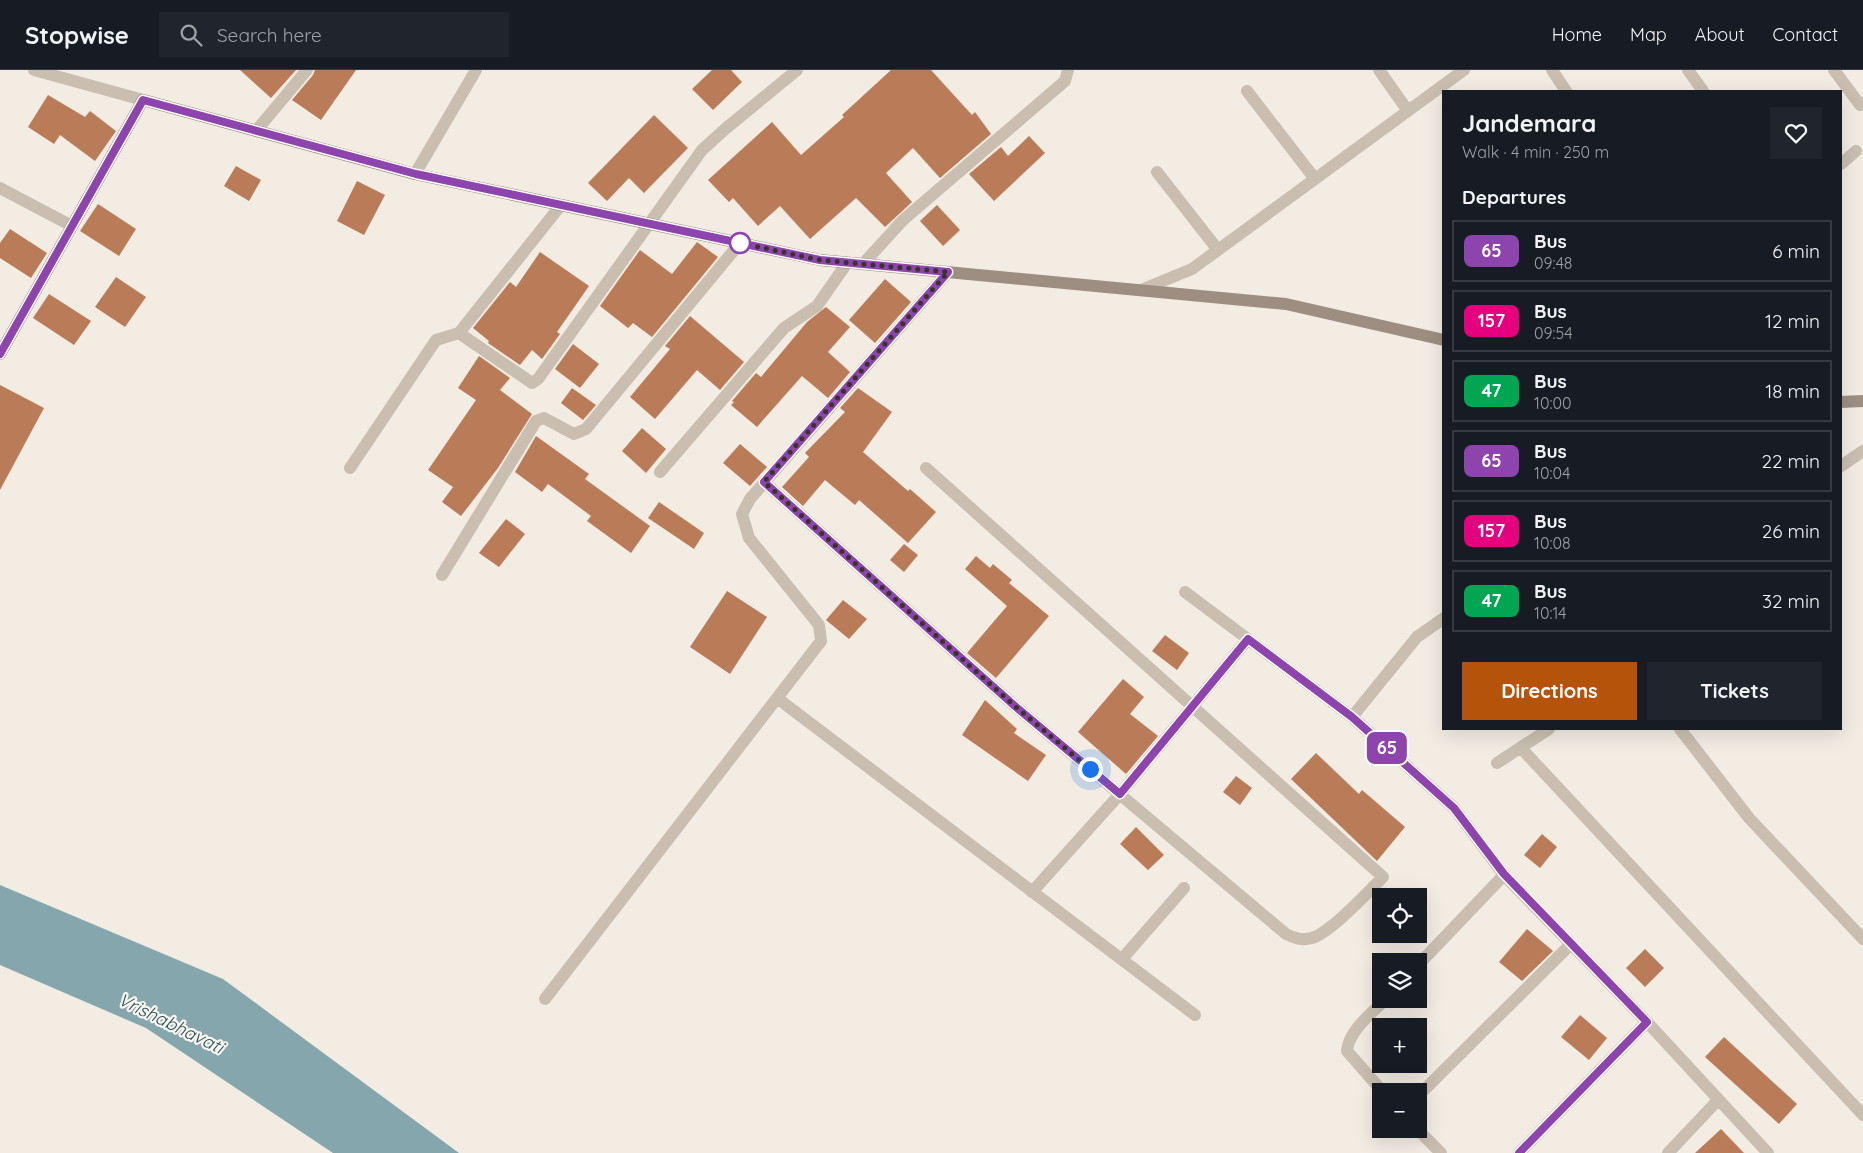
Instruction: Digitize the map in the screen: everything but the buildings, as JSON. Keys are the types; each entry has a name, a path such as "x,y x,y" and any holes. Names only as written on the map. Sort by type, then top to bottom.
{"street":[{"path":"34,70 416,174 820,260 1286,304 1442,340"},
{"path":"256,131 307,70"},
{"path":"416,174 476,70"},
{"path":"459,333 529,381 535,382 712,140 797,70"},
{"path":"863,264 903,220 1065,81 1068,70"},
{"path":"1379,70 1408,111"},
{"path":"1141,290 1192,269 1464,70"},
{"path":"1552,70 1565,90"},
{"path":"1688,70 1702,90"},
{"path":"1834,70 1860,105 1863,103"},
{"path":"1247,91 1315,179"},
{"path":"0,354 143,100"},
{"path":"1842,163 1856,151"},
{"path":"1157,172 1218,250"},
{"path":"0,188 72,226"},
{"path":"350,468 436,340 459,333 561,205"},
{"path":"442,574 536,421 544,418 574,434 586,429 740,243"},
{"path":"660,472 784,328 817,306 847,263"},
{"path":"545,999 821,640 819,625 749,538 742,520 746,506 764,482 948,272"},
{"path":"1842,402 1863,401"},
{"path":"1842,465 1863,451"},
{"path":"764,482 1016,707 1286,934 1297,940 1312,938 1326,931 1383,877 926,468"},
{"path":"1185,592 1352,717 1454,808 1504,874 1647,1022 1768,1153"},
{"path":"1352,717 1417,637 1442,619"},
{"path":"1032,892 1120,794 1248,639"},
{"path":"777,698 1196,1015"},
{"path":"1497,763 1547,730"},
{"path":"1681,730 1749,818 1863,939"},
{"path":"1521,748 1863,1115"},
{"path":"1427,956 1504,874"},
{"path":"1122,959 1184,888"},
{"path":"1427,1087 1570,944"},
{"path":"1375,1083 1347,1051 1348,1041 1378,1008"},
{"path":"1519,1153 1647,1022"},
{"path":"1668,1153 1718,1100"},
{"path":"1426,1138 1441,1153"}],"water":[{"name":"Vrishabhavati","path":"0,885 223,979 459,1153 333,1153 146,1028 0,965"}],"bus line":[{"name":"65","path":"0,354 143,100 416,174 820,260 948,272 764,482 828,537 1016,707 1120,794 1248,639 1352,717 1454,808 1504,874 1647,1022 1519,1153"}],"route":[{"path":"740,243 820,260 948,272 764,482 828,537 1016,707 1090,769"}]}
